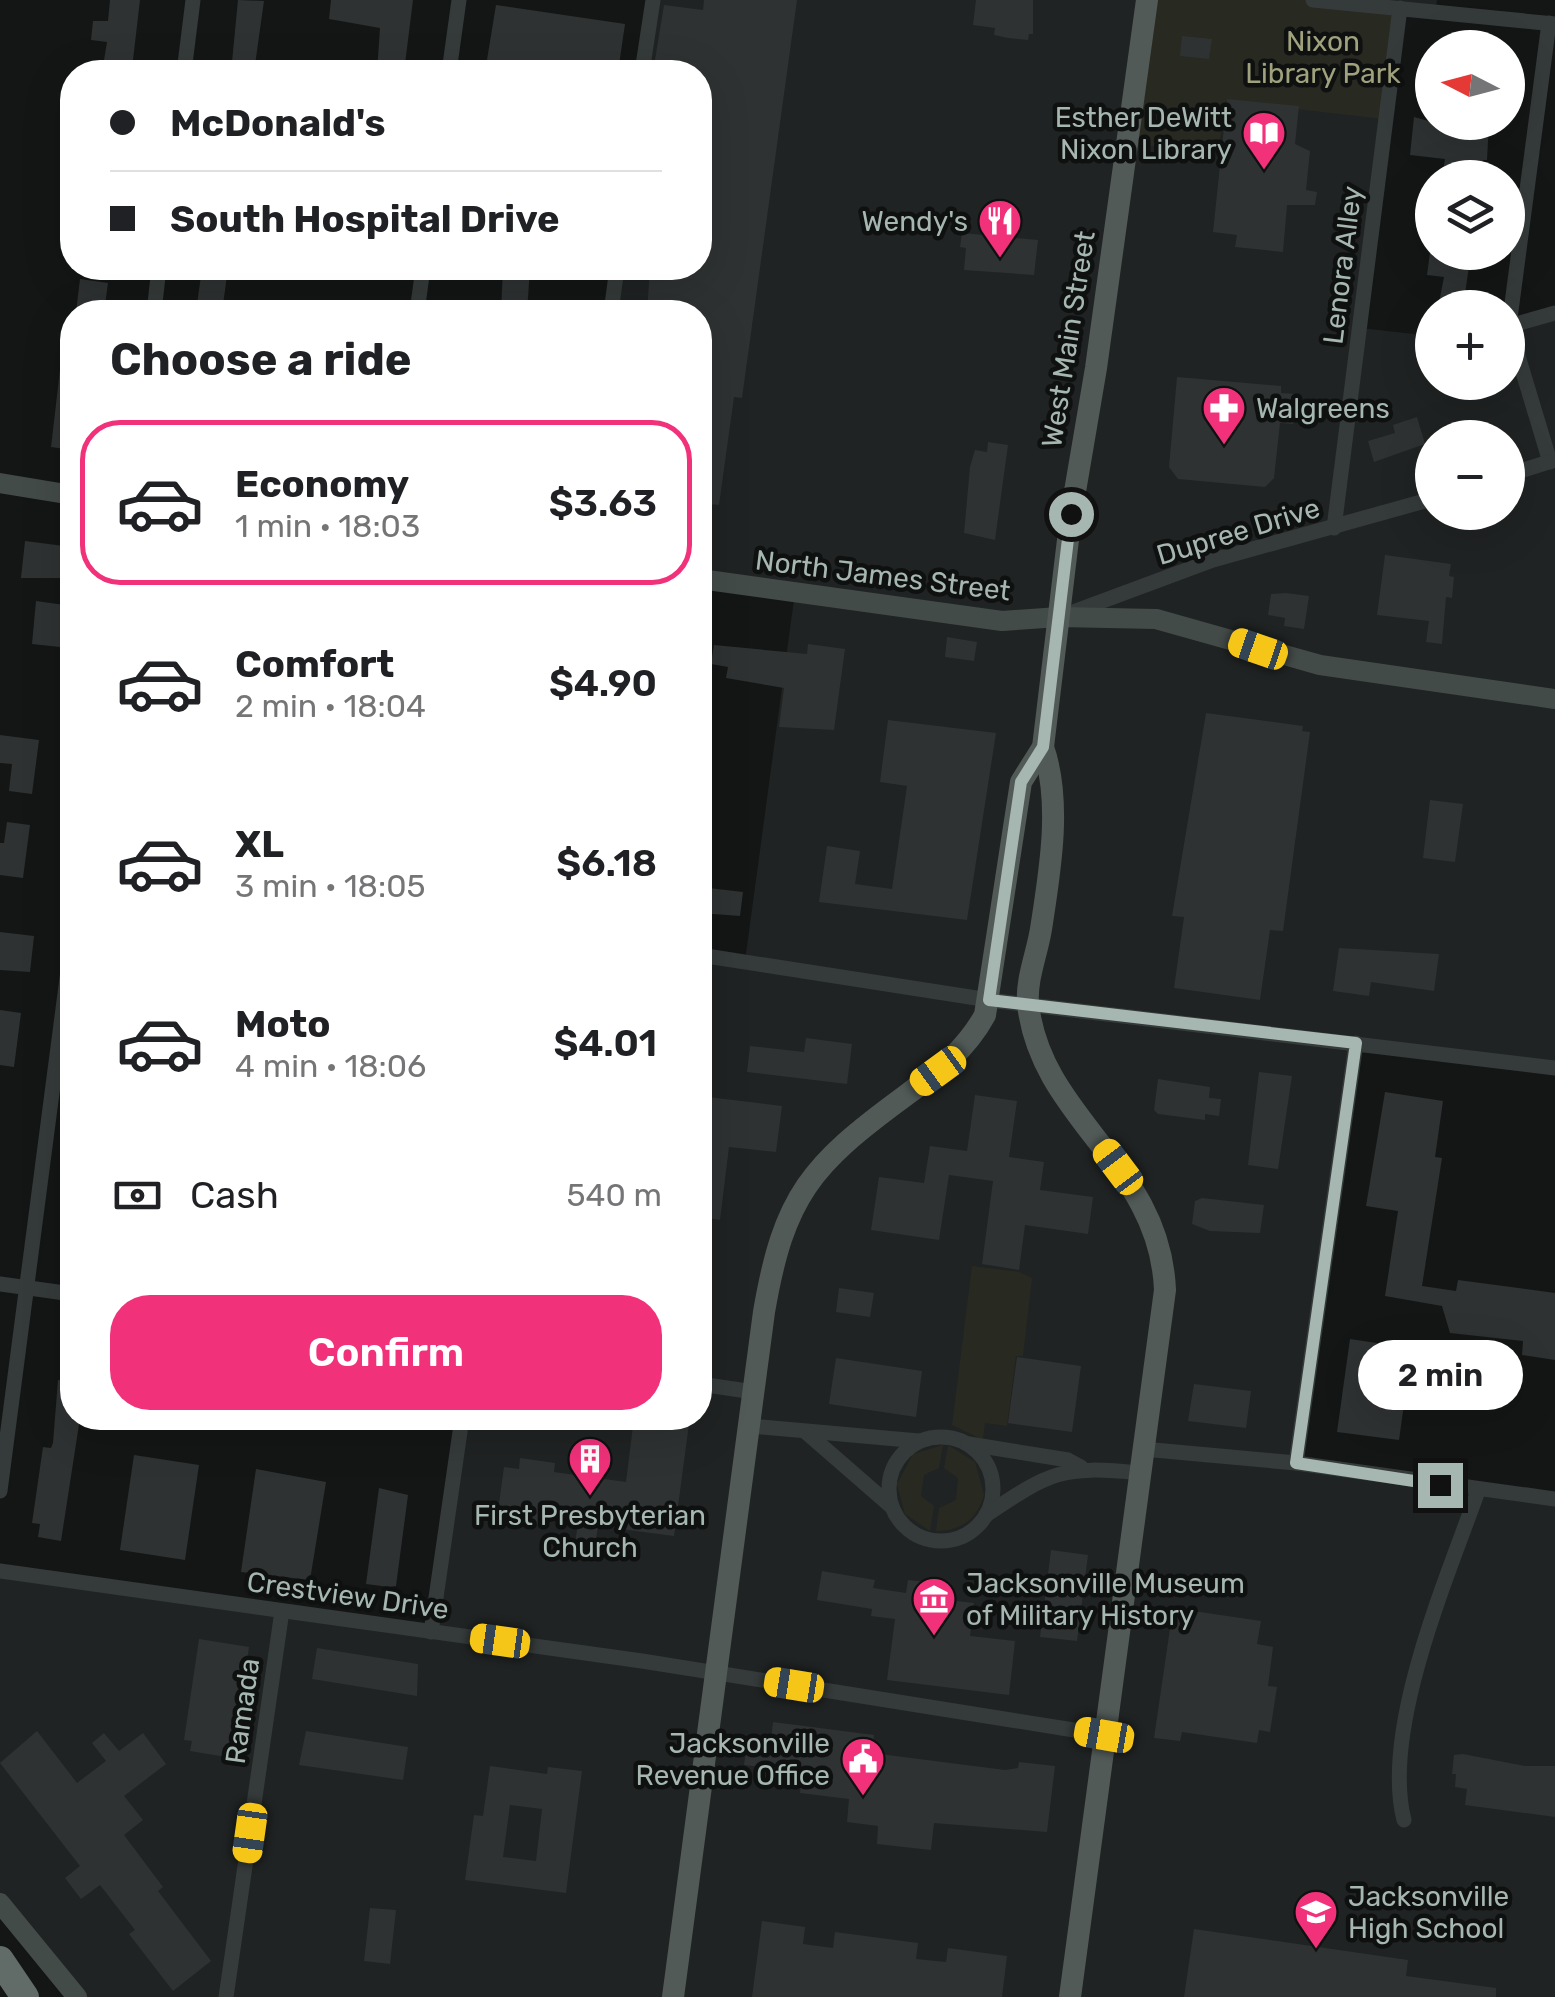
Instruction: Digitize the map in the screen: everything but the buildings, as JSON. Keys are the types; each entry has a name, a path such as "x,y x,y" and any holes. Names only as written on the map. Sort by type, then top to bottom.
{"highway":[{"path":"0,1960 25,1997"}],"main road":[{"name":"West Main Street","path":"673,1997 773,1262 795,1200 839,1145 960,1050 976,1033 989,1000 1021,782 1043,747 1147,0"},
{"name":"West Main Street","path":"1028,1004 1040,931 1054,780 1043,747"},
{"path":"1028,1004 1051,1074 1142,1200 1159,1241 1165,1290 1070,1997"}],"street":[{"path":"186,60 193,0"},
{"path":"452,60 460,0"},
{"path":"644,60 653,0"},
{"path":"1314,0 1400,8 1436,6 1552,24 1514,290"},
{"name":"Lenora Alley","path":"1334,528 1400,8"},
{"path":"1525,321 1555,313"},
{"path":"1525,376 1552,461 1525,470"},
{"path":"0,484 60,493"},
{"name":"Dupree Drive","path":"1059,617 1213,560 1415,504"},
{"name":"North James Street","path":"712,581 1002,622 1059,617 1156,619 1320,666 1555,699"},
{"path":"712,957 989,1000 1555,1068"},
{"path":"0,1491 60,1033"},
{"path":"1296,1463 1356,1043"},
{"path":"0,1284 60,1292"},
{"path":"712,1386 754,1392"},
{"path":"750,1426 919,1441 946,1438 1068,1460 1082,1467 1140,1473"},
{"path":"431,1632 460,1430"},
{"path":"807,1432 892,1507 903,1524 933,1540 962,1536 1026,1488 1082,1467"},
{"path":"892,1507 888,1488 896,1458 919,1441"},
{"path":"966,1444 983,1458 993,1481 994,1497 986,1515"},
{"path":"1142,1449 1296,1463 1555,1500"},
{"path":"1404,1820 1398,1798 1410,1699 1429,1621 1478,1491"},
{"name":"Crestview Drive","path":"0,1571 718,1673 1104,1735"},
{"name":"Ramada","path":"226,1997 282,1611"},
{"path":"0,1903 78,1997"}],"shaded area":[{"path":"653,0 1437,0 1435,11 1400,8 1360,328 1415,334 1415,400 1525,400 1525,322 1555,313 1555,1068 1356,1043 1296,1462 1555,1499 1555,1997 77,1997 0,1903 0,1571 430,1632 460,1430 712,1430 712,957 745,961 795,592 712,581 712,300 613,300 615,280 712,280 712,60 644,60"}],"green space":[{"name":"Nixon Library Park","path":"1147,0 1313,0 1397,7 1383,119 1226,101 1218,152 1126,144"},
{"path":"972,1266 1019,1272 1032,1278 1023,1356 1016,1356 1007,1426 985,1423 983,1440 952,1425"},
{"path":"943,1445 939,1468 924,1475 921,1496 934,1506 930,1531 905,1514 897,1484 913,1454"},
{"path":"948,1445 975,1462 984,1495 967,1522 936,1531 939,1508 956,1500 958,1478 944,1468"}],"place":[{"name":"Esther DeWitt Nixon Library","path":"1264,171"},
{"name":"Wendy's","path":"1000,259"},
{"name":"Walgreens","path":"1224,446"},
{"name":"First Presbyterian Church","path":"590,1497"},
{"name":"Jacksonville Museum of Military History","path":"934,1637"},
{"name":"Jacksonville Revenue Office","path":"863,1797"},
{"name":"Jacksonville High School","path":"1316,1950"}],"route":[{"path":"1071,514 1043,747 1021,782 989,1000 1356,1043 1296,1463 1440,1485"}]}
